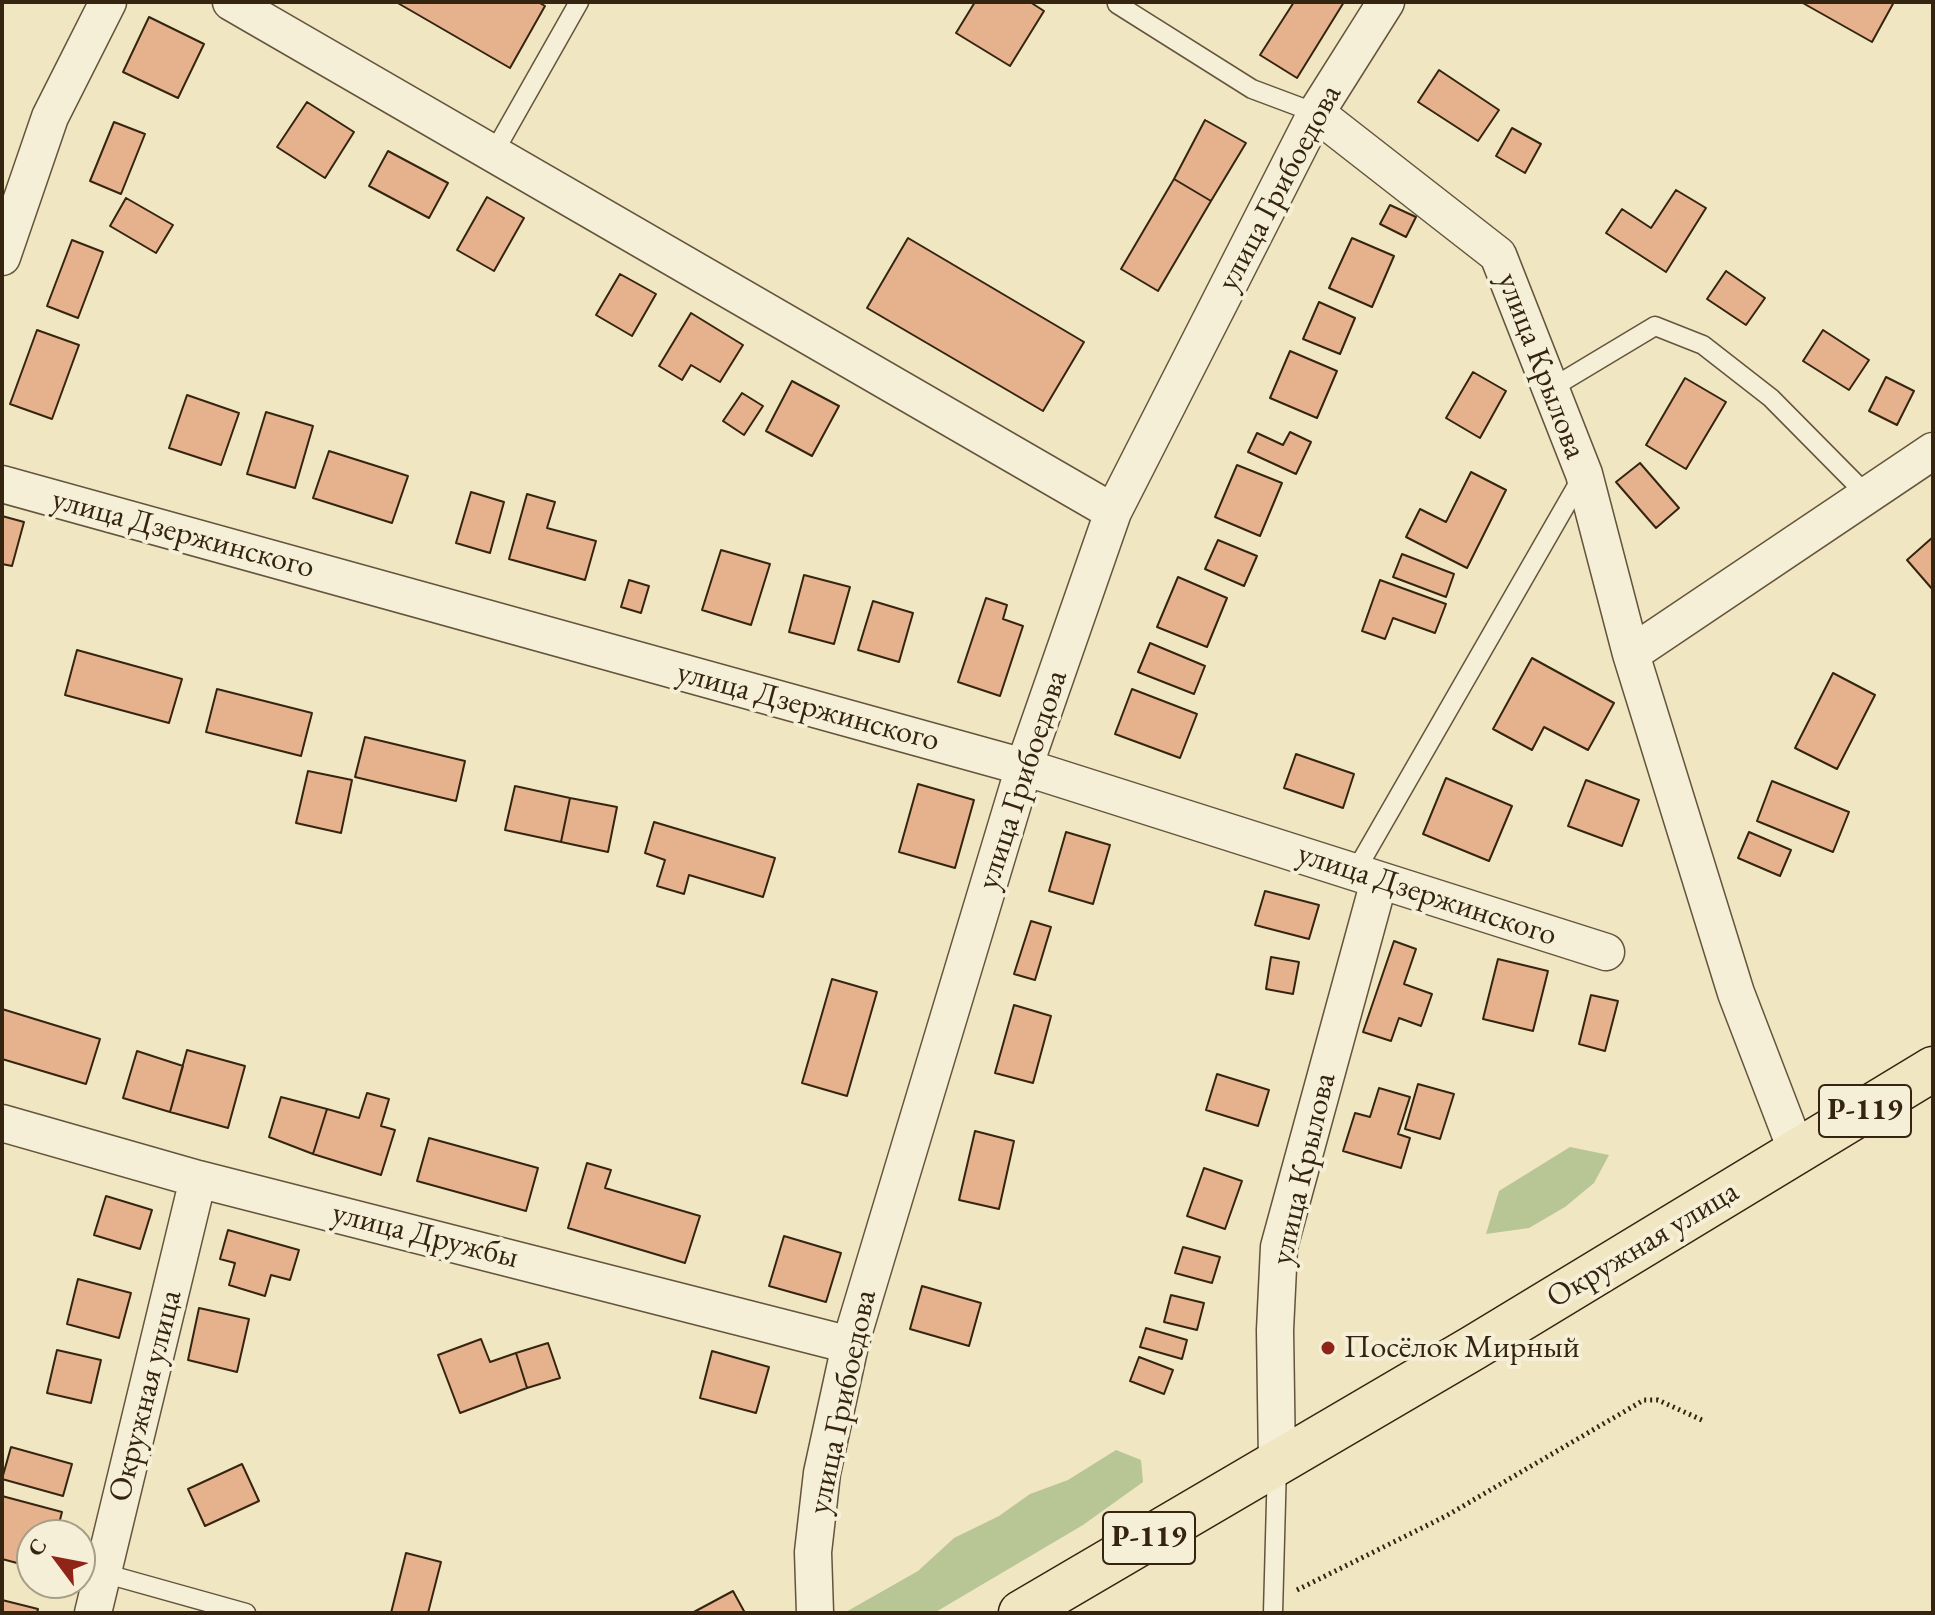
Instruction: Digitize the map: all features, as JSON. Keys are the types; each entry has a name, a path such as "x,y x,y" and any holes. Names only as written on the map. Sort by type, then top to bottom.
{"highway":[{"name":"Окружная улица","path":"1021,1613 1933,1069"}],"street":[{"path":"2,257 50,117 108,2"},
{"path":"231,2 1113,512"},
{"name":"улица Грибоедова","path":"815,1613 813,1552 822,1473 850,1345 1024,767 1113,512 1316,113 1386,2"},
{"name":"улица Крылова","path":"1316,113 1498,255 1584,474 1631,654 1736,993 1797,1152"},
{"path":"1631,654 1933,451"},
{"name":"улица Дзержинского","path":"2,484 1024,767 1606,952"},
{"name":"улица Крылова","path":"1277,1462 1275,1330 1279,1247 1367,877"},
{"name":"улица Дружбы","path":"2,1123 198,1179 850,1345"},
{"name":"Окружная улица","path":"93,1613 198,1179"}],"lane":[{"path":"493,154 579,2"},
{"path":"1117,4 1252,89 1316,113"},
{"path":"1550,389 1655,326 1703,345 1771,398 1867,495"},
{"path":"1367,877 1584,474"},
{"path":"1274,1607 1277,1462"},
{"path":"103,1573 246,1613"}],"path":[{"path":"1274,1607 1446,1516 1644,1400 1658,1400 1702,1420"}],"green space":[{"path":"1570,1147 1609,1155 1594,1183 1565,1207 1529,1228 1486,1234 1499,1191"},
{"path":"1116,1450 1141,1460 1143,1482 1083,1525 934,1613 844,1613 918,1571 954,1538 999,1516 1030,1494 1068,1480"}],"building":[{"path":"396,2 538,2 545,6 510,68"},
{"path":"975,2 1030,2 1044,11 1010,66 956,33"},
{"path":"1294,2 1344,2 1297,78 1260,55"},
{"path":"1801,2 1894,2 1872,42"},
{"path":"149,17 204,44 178,98 123,72"},
{"path":"1439,70 1499,110 1478,141 1418,102"},
{"path":"307,102 354,132 325,178 277,147"},
{"path":"1205,120 1246,143 1211,201 1174,179"},
{"path":"114,122 145,134 121,194 90,181"},
{"path":"1512,128 1541,144 1525,173 1496,156"},
{"path":"388,151 448,183 429,218 369,186"},
{"path":"1174,179 1211,201 1158,291 1121,269"},
{"path":"1676,190 1706,208 1666,272 1606,233 1622,209 1651,228"},
{"path":"487,197 524,218 494,271 457,250"},
{"path":"126,198 173,225 156,253 110,226"},
{"path":"1390,205 1416,217 1406,237 1380,224"},
{"path":"908,238 1084,342 1043,411 867,308"},
{"path":"1352,238 1394,256 1372,307 1329,288"},
{"path":"72,240 103,252 78,318 47,306"},
{"path":"1726,271 1765,298 1746,325 1707,299"},
{"path":"620,274 656,294 632,336 596,315"},
{"path":"1319,302 1355,318 1340,354 1303,339"},
{"path":"691,313 743,345 720,382 691,365 682,380 659,366"},
{"path":"37,330 79,345 52,419 10,404"},
{"path":"1823,330 1869,360 1849,390 1803,361"},
{"path":"1290,351 1337,371 1317,418 1270,398"},
{"path":"1473,372 1506,391 1480,438 1446,418"},
{"path":"1886,377 1914,391 1897,425 1869,411"},
{"path":"1685,378 1726,402 1686,469 1646,445"},
{"path":"792,381 839,406 812,456 766,431"},
{"path":"742,393 763,406 744,435 723,421"},
{"path":"187,395 239,413 221,465 169,448"},
{"path":"266,412 313,426 295,488 247,474"},
{"path":"1290,432 1311,442 1296,474 1248,452 1257,433 1283,445"},
{"path":"329,451 408,476 392,523 313,498"},
{"path":"1640,463 1679,508 1656,528 1616,482"},
{"path":"1237,465 1282,483 1260,536 1215,517"},
{"path":"1471,472 1506,490 1467,568 1406,537 1420,509 1446,522"},
{"path":"471,492 504,502 490,553 456,543"},
{"path":"527,494 555,502 547,528 596,541 585,580 509,559"},
{"path":"2,516 24,522 12,566 2,564"},
{"path":"1933,537 1933,590 1907,560"},
{"path":"1218,540 1257,556 1244,586 1205,569"},
{"path":"721,550 770,564 751,625 702,610"},
{"path":"1402,554 1454,574 1446,597 1393,577"},
{"path":"804,575 850,587 834,644 789,632"},
{"path":"1178,577 1227,598 1207,647 1157,627"},
{"path":"629,580 649,586 641,613 621,607"},
{"path":"1380,580 1446,604 1435,633 1393,618 1385,639 1362,631"},
{"path":"986,598 1007,605 1003,619 1023,626 1000,696 958,682"},
{"path":"873,601 913,613 899,662 858,650"},
{"path":"1150,643 1205,666 1194,694 1138,672"},
{"path":"77,650 182,679 169,723 65,695"},
{"path":"1532,658 1614,703 1588,750 1544,727 1532,750 1493,729"},
{"path":"1833,673 1875,695 1837,769 1795,748"},
{"path":"217,689 312,713 301,756 206,732"},
{"path":"1132,689 1197,714 1180,758 1115,734"},
{"path":"365,737 465,761 456,801 355,777"},
{"path":"1296,754 1354,774 1343,808 1284,788"},
{"path":"308,771 352,780 341,833 296,823"},
{"path":"1446,778 1512,806 1489,861 1423,834"},
{"path":"1586,780 1639,800 1622,846 1568,826"},
{"path":"1772,781 1849,812 1833,852 1757,821"},
{"path":"918,784 974,800 955,868 899,852"},
{"path":"515,786 570,798 561,842 505,830"},
{"path":"570,798 617,807 608,852 561,842"},
{"path":"654,822 775,858 763,897 689,875 684,894 657,886 665,860 645,853"},
{"path":"1066,832 1110,845 1093,904 1049,891"},
{"path":"1749,832 1791,850 1780,876 1738,858"},
{"path":"1265,891 1319,905 1309,939 1255,925"},
{"path":"1031,921 1051,927 1035,980 1014,974"},
{"path":"1394,941 1416,949 1404,984 1432,994 1421,1026 1399,1018 1391,1041 1363,1032"},
{"path":"1271,957 1299,962 1293,994 1266,989"},
{"path":"1498,959 1548,971 1533,1031 1483,1019"},
{"path":"832,979 877,992 847,1096 802,1083"},
{"path":"1591,995 1618,1001 1605,1051 1579,1044"},
{"path":"1014,1005 1051,1016 1033,1083 995,1073"},
{"path":"2,1009 100,1039 86,1084 2,1059"},
{"path":"187,1050 245,1066 228,1128 170,1112"},
{"path":"137,1051 183,1066 170,1112 123,1098"},
{"path":"1217,1074 1269,1090 1258,1126 1206,1110"},
{"path":"1418,1084 1454,1094 1440,1139 1405,1129"},
{"path":"1379,1088 1410,1097 1398,1134 1410,1138 1401,1168 1343,1151 1355,1113 1370,1117"},
{"path":"367,1093 389,1099 381,1126 395,1130 381,1175 313,1154 327,1109 359,1118"},
{"path":"281,1097 327,1109 313,1154 269,1137"},
{"path":"975,1131 1014,1141 999,1209 959,1200"},
{"path":"429,1138 538,1168 526,1211 417,1181"},
{"path":"587,1163 611,1170 605,1188 700,1216 685,1263 568,1228"},
{"path":"1204,1168 1242,1181 1225,1229 1187,1216"},
{"path":"106,1196 152,1210 140,1249 94,1235"},
{"path":"228,1230 299,1250 290,1280 271,1275 265,1296 229,1285 235,1263 220,1259"},
{"path":"784,1236 841,1253 826,1302 769,1286"},
{"path":"1183,1247 1220,1257 1212,1283 1175,1273"},
{"path":"78,1279 131,1293 119,1338 67,1324"},
{"path":"922,1286 981,1303 969,1346 910,1329"},
{"path":"1171,1295 1204,1303 1197,1330 1164,1322"},
{"path":"199,1308 249,1319 237,1372 188,1360"},
{"path":"1146,1328 1187,1340 1182,1359 1140,1347"},
{"path":"481,1339 490,1362 516,1353 527,1388 460,1413 438,1355"},
{"path":"548,1343 560,1378 527,1388 516,1353"},
{"path":"57,1350 101,1360 91,1403 47,1393"},
{"path":"712,1351 769,1367 756,1413 700,1398"},
{"path":"1139,1357 1173,1370 1164,1394 1130,1381"},
{"path":"11,1447 72,1464 63,1496 2,1479"},
{"path":"242,1464 259,1501 205,1526 188,1489"},
{"path":"2,1496 62,1512 60,1519 16,1519 16,1563 2,1559"},
{"path":"406,1553 441,1562 428,1613 391,1613"},
{"path":"733,1591 745,1613 692,1613"},
{"path":"2,1600 38,1609 37,1613 2,1613"}],"place":[{"name":"Посёлок Мирный","path":"1328,1348"}]}
